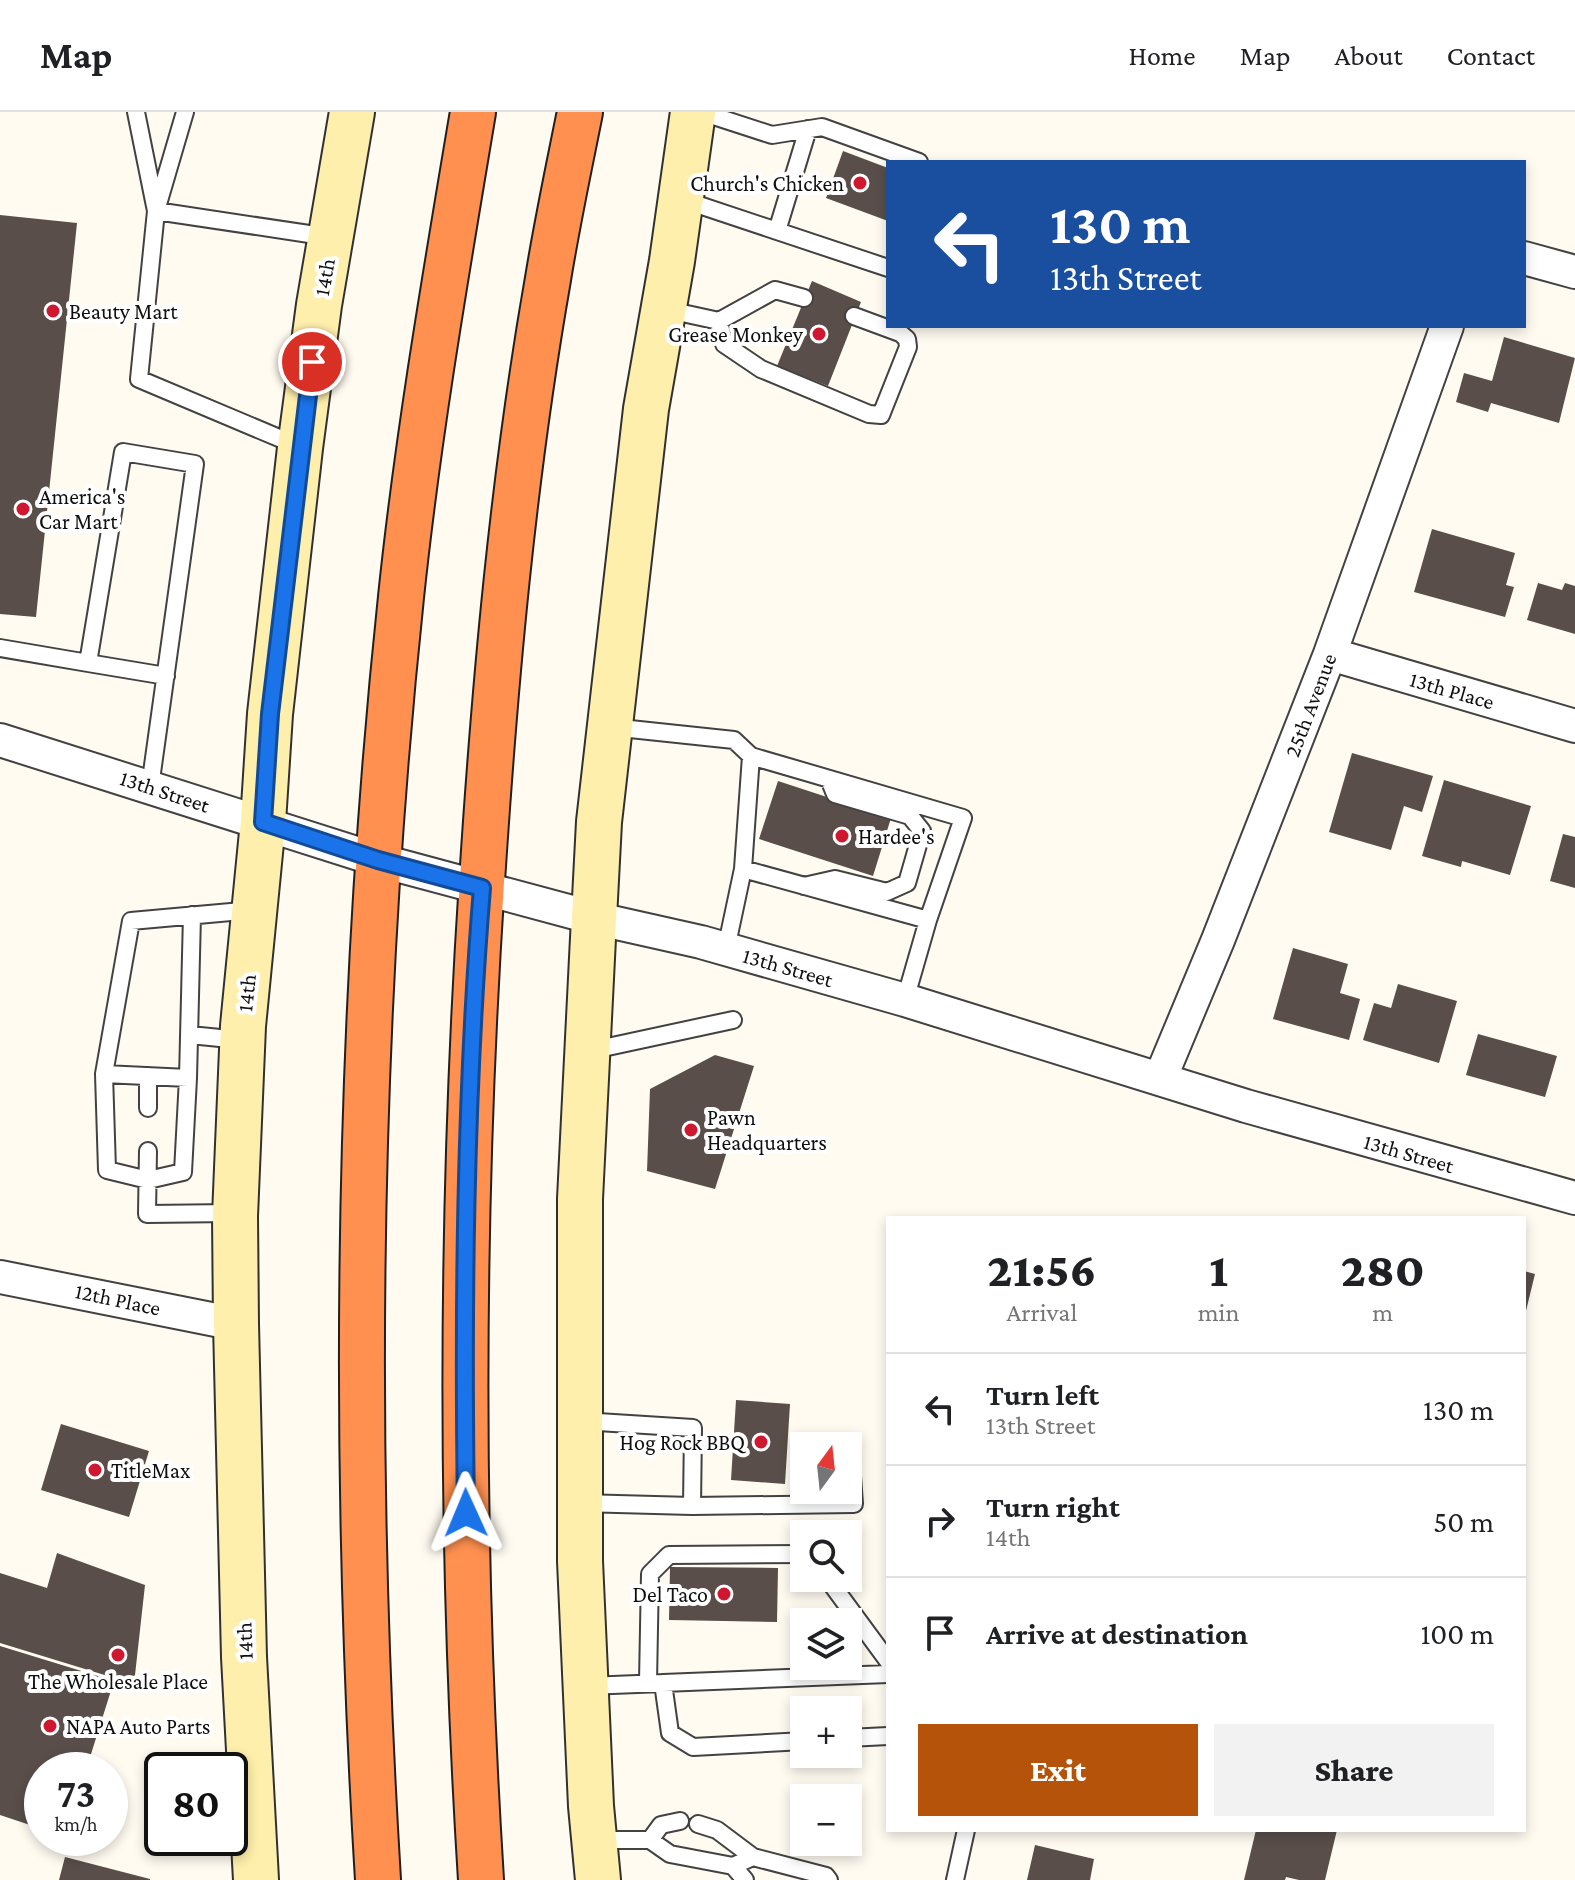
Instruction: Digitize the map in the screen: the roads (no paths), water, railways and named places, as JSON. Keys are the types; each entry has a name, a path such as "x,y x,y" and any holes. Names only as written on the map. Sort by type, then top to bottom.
{"highway":[{"path":"378,1880 368,1704 361,1354 364,1163 378,860 409,533 425,409 473,112"},
{"path":"481,1880 466,1572 464,1345 469,1101 492,735 515,507 547,281 580,112"}],"street":[{"name":"14th","path":"256,1880 244,1657 236,1324 236,1213 243,1040 270,714 300,448 352,112"},
{"path":"596,1860 585,1686 580,1503 580,1199 599,822 646,409 693,112"},
{"path":"1526,259 1575,272"},
{"name":"25th Avenue","path":"1160,1079 1330,654 1446,328"},
{"name":"13th Place","path":"1330,654 1575,726"},
{"name":"13th Street","path":"0,740 378,860 594,918 726,949 905,1000 1292,1120 1575,1198"},
{"name":"12th Place","path":"0,1277 236,1324"}],"lane":[{"path":"136,112 156,211"},
{"path":"185,112 156,211 139,379 300,448"},
{"path":"701,112 772,135 822,127 913,160"},
{"path":"777,231 808,129"},
{"path":"679,198 886,267"},
{"path":"156,211 331,238"},
{"path":"663,309 719,321 775,290 804,298"},
{"path":"854,316 886,328"},
{"path":"719,321 724,344 761,369 869,414 881,415 908,347 907,339 886,328"},
{"path":"88,663 123,452 195,464 150,787"},
{"path":"0,648 166,676"},
{"path":"609,727 734,740 751,756 963,818 905,1000"},
{"path":"726,949 743,869 751,756"},
{"path":"804,886 835,879 887,892 907,883 922,831 910,816 835,794 829,779"},
{"path":"743,869 928,920"},
{"path":"192,915 183,1172 148,1180 107,1170 104,1074 131,921 192,915 254,910"},
{"path":"587,1052 733,1020"},
{"path":"190,1035 243,1040"},
{"path":"104,1074 188,1078"},
{"path":"148,1076 148,1108"},
{"path":"148,1151 147,1214 236,1213"},
{"path":"580,1421 693,1428 692,1506"},
{"path":"580,1503 692,1506 854,1504"},
{"path":"790,1554 669,1555 650,1574 655,1682 670,1733 693,1747 790,1742"},
{"path":"837,1592 886,1658"},
{"path":"585,1686 886,1674"},
{"path":"862,1737 886,1736"},
{"path":"596,1860 650,1840 661,1825 680,1821"},
{"path":"698,1824 717,1830 753,1857 826,1876 829,1880"},
{"path":"955,1880 966,1832"},
{"path":"650,1840 670,1854 733,1866 753,1857"},
{"path":"733,1866 745,1880"}],"place":[{"name":"Church's Chicken","path":"860,183"},
{"name":"Beauty Mart","path":"53,311"},
{"name":"Grease Monkey","path":"819,334"},
{"name":"America's Car Mart","path":"23,509"},
{"name":"Hardee's","path":"842,836"},
{"name":"Pawn Headquarters","path":"691,1130"},
{"name":"Hog Rock BBQ","path":"761,1442"},
{"name":"TitleMax","path":"95,1470"},
{"name":"Del Taco","path":"724,1594"},
{"name":"The Wholesale Place","path":"118,1655"},
{"name":"NAPA Auto Parts","path":"50,1726"}]}
